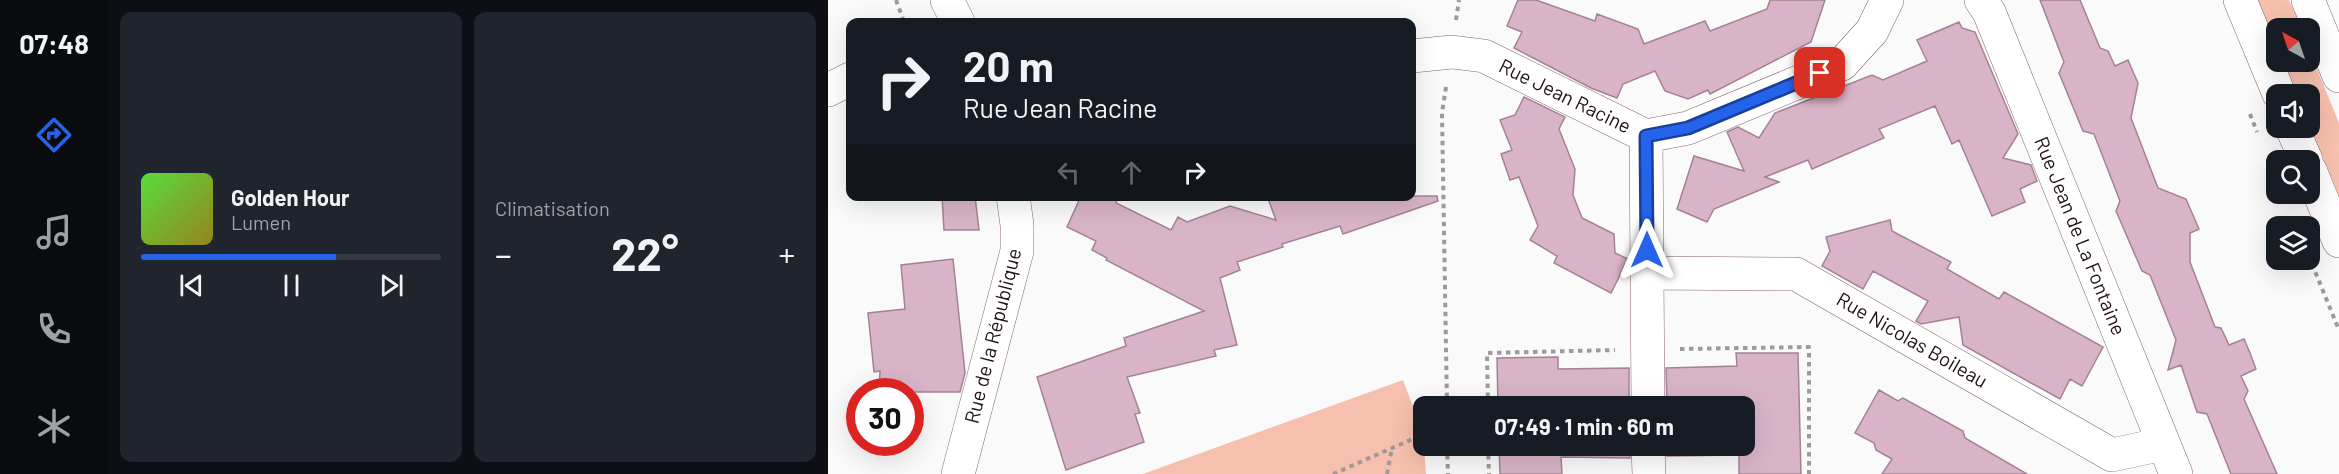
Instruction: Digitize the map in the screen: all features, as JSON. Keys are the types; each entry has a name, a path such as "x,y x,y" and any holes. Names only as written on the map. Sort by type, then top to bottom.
{"street":[{"name":"Rue Jean Racine","path":"1416,56 1452,52 1484,56 1646,136 1688,128 1842,64 1872,31 1887,0"},
{"name":"Rue Jean de La Fontaine","path":"1981,0 1989,12 2176,474"},
{"path":"2240,0 2275,84"},
{"path":"2308,0 2339,76"},
{"path":"828,90 846,81"},
{"path":"1646,136 1648,396"},
{"path":"2320,194 2339,241"},
{"name":"Rue de la République","path":"958,474 1017,251 1015,201"},
{"name":"Rue Nicolas Boileau","path":"1647,273 1796,274 2106,464 2163,444"},
{"path":"1648,456 1649,474"}],"path":[{"path":"896,0 903,18"},
{"path":"1447,396 1442,113 1452,52"},
{"path":"2314,270 2339,330"},
{"path":"1488,396 1487,353 1809,347 1809,474"},
{"path":"1333,474 1413,439"},
{"path":"1387,474 1392,448"},
{"path":"1447,456 1448,474"},
{"path":"1488,456 1489,474"}],"shaded area":[{"path":"2257,0 2289,0 2297,18 2266,18 2266,22"},
{"path":"2287,72 2318,72 2339,123 2339,195 2315,138 2320,138 2320,84 2293,84"},
{"path":"1403,380 1413,406 1413,456 1425,456 1426,474 1143,474"}],"building":[{"path":"1518,0 1536,0 1595,21 1597,14 1638,29 1644,44 1705,21 1710,31 1767,9 1770,0 1825,0 1811,42 1710,94 1708,90 1688,99 1665,91 1655,71 1623,84 1617,98 1591,88 1514,48 1522,32 1507,26"},
{"path":"2040,0 2080,0 2100,48 2108,51 2115,66 2128,60 2138,83 2131,118 2158,188 2186,199 2199,229 2190,233 2190,262 2215,327 2221,328 2229,345 2244,339 2250,353 2256,369 2241,376 2248,391 2244,399 2277,474 2231,474 2207,414 2197,412 2181,365 2168,370 2176,340 2150,275 2142,271 2116,211 2120,201 2094,134 2083,131 2059,73 2064,62"},
{"path":"1959,22 1962,28 1975,32 2018,134 2003,158 2031,165 2037,181 2020,189 2025,202 1992,216 1959,140 1952,144 1935,106 1879,129 1884,138 1812,169 1808,160 1765,177 1779,182 1714,209 1707,222 1677,209 1694,156 1744,171 1727,132 1738,127 1759,138 1775,113 1872,75 1883,80 1927,61 1917,40"},
{"path":"1524,97 1565,117 1559,129 1575,169 1573,195 1582,218 1614,234 1615,253 1628,259 1611,293 1554,263 1557,256 1530,240 1538,226 1519,177 1510,180 1501,154 1512,150 1500,120 1515,115"},
{"path":"1416,196 1437,196 1438,201 1343,234 1340,226 1282,244 1283,247 1237,262 1240,270 1220,278 1237,345 1214,350 1216,356 1127,377 1140,413 1135,414 1144,442 1066,470 1037,377 1126,346 1124,338 1204,311 1106,260 1107,258 1092,250 1096,241 1067,227 1079,201 1117,201 1116,203 1171,230 1178,217 1187,222 1230,206 1276,220 1269,201 1416,201"},
{"path":"942,201 976,201 979,230 944,230"},
{"path":"1890,220 1892,231 1951,262 1947,269 1999,299 2004,292 2103,347 2082,386 2070,379 2060,399 1963,345 1959,317 1921,324 1916,321 1928,301 1873,271 1863,289 1822,266 1830,251 1826,237"},
{"path":"953,259 965,373 960,392 924,392 924,378 880,378 880,371 874,372 868,313 905,309 901,265"},
{"path":"1736,353 1798,353 1801,474 1739,474 1739,456 1755,456 1755,396 1667,396 1666,368 1737,366"},
{"path":"1558,357 1558,369 1629,368 1629,396 1498,396 1497,358"},
{"path":"1879,390 1898,401 1903,398 1963,431 1965,438 2027,474 1882,474 1892,459 1876,450 1874,443 1855,433"},
{"path":"1499,456 1630,456 1630,458 1561,457 1562,474 1500,474"}],"route":[{"path":"1647,250 1646,136 1688,128 1820,73"}]}
